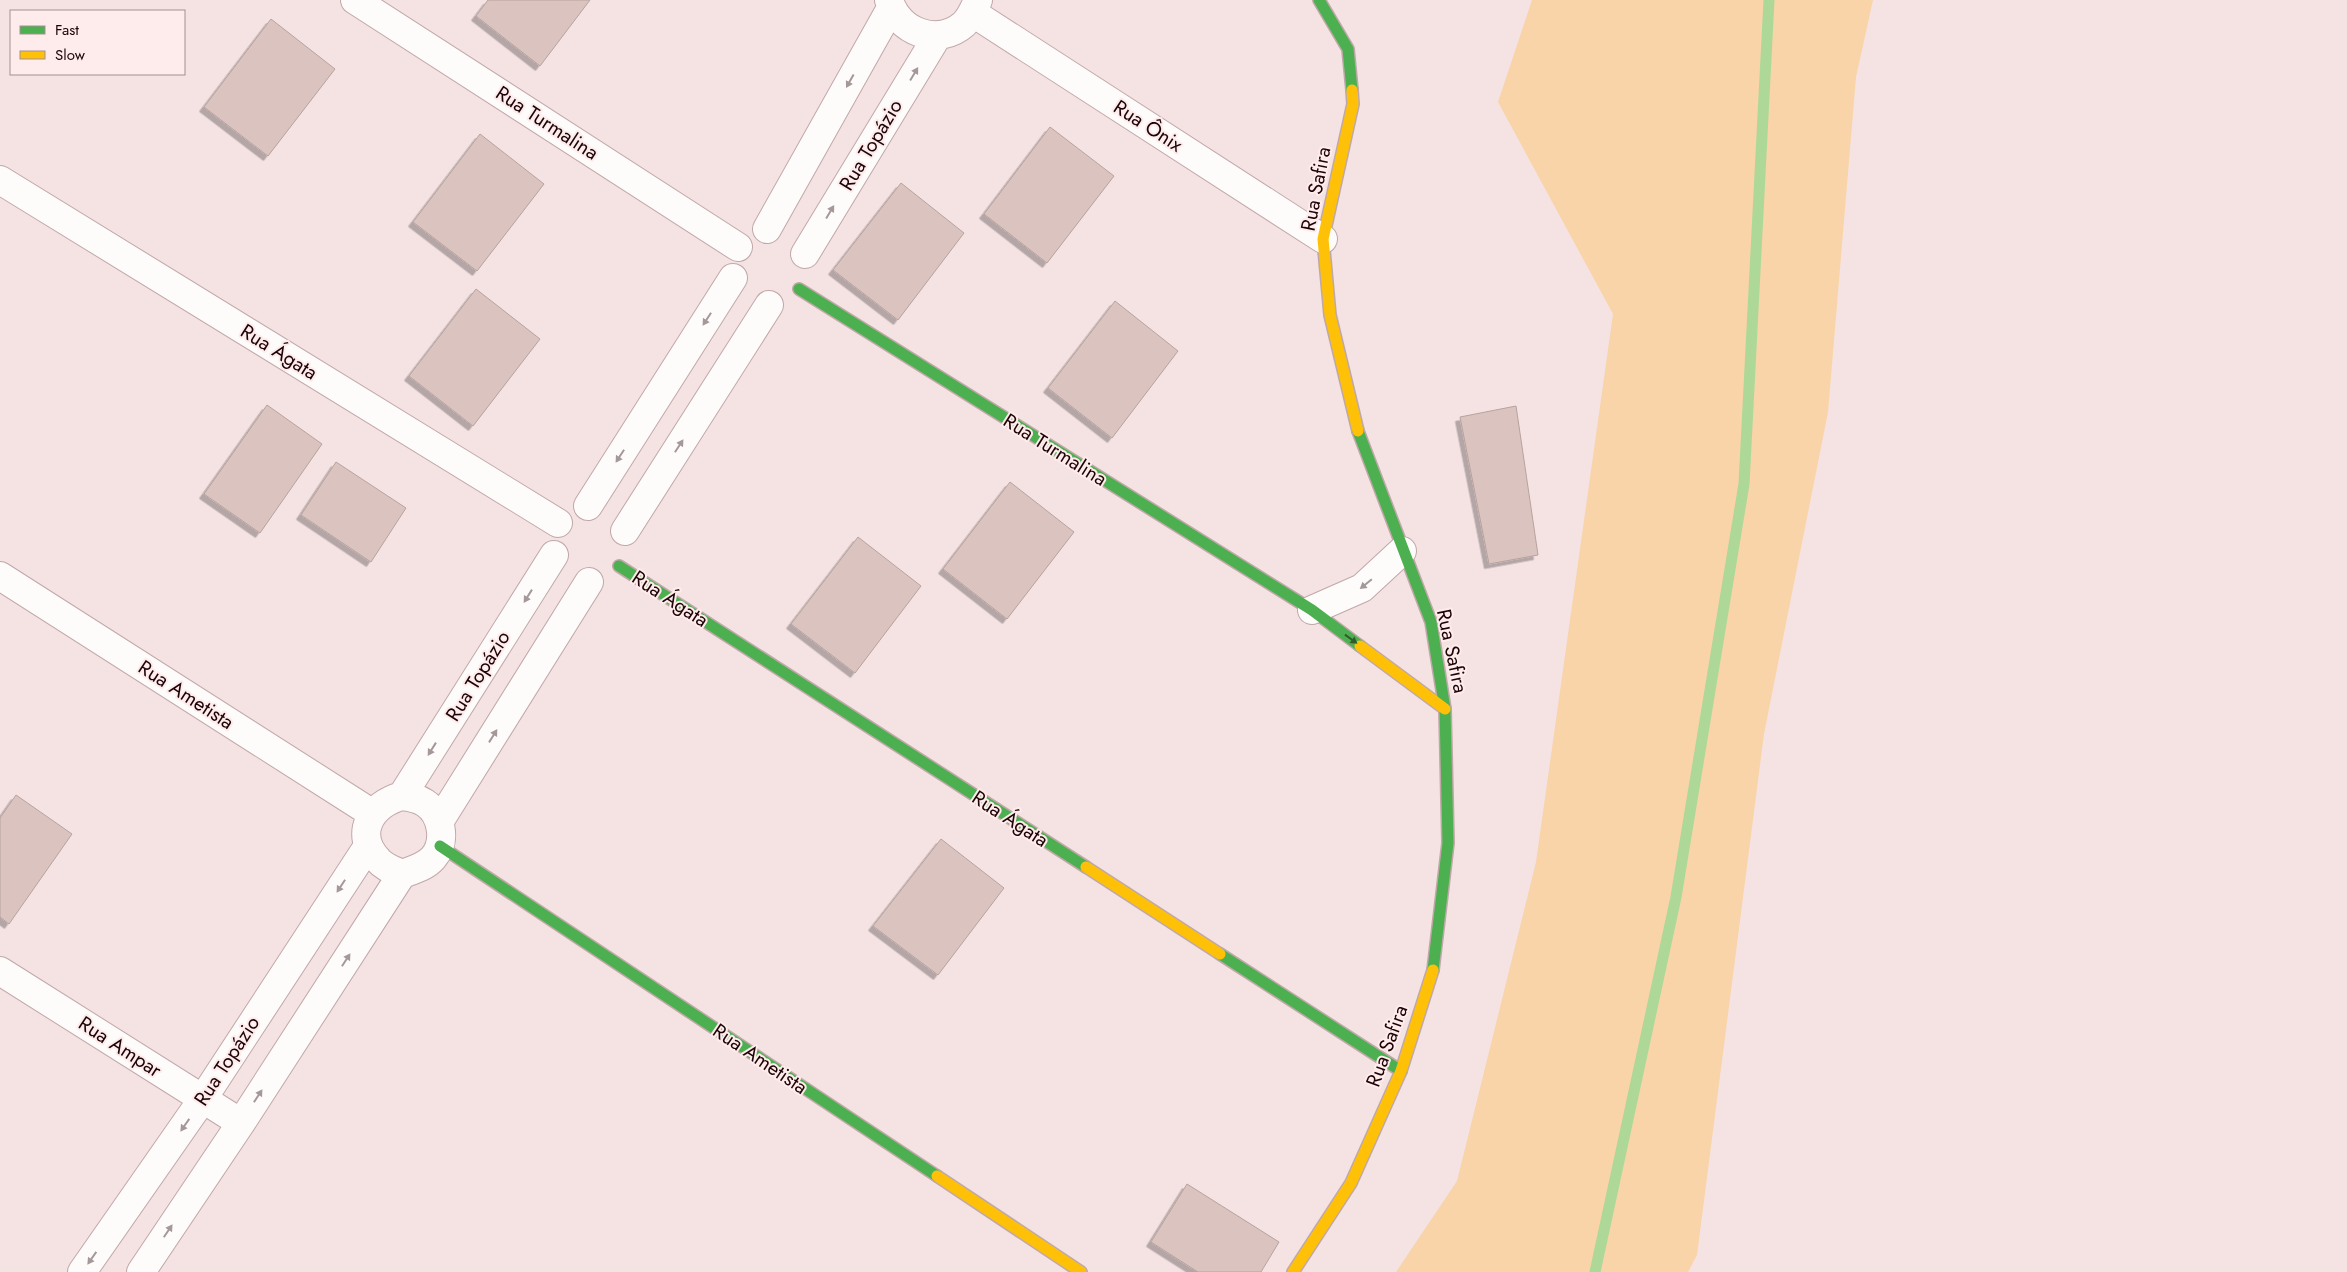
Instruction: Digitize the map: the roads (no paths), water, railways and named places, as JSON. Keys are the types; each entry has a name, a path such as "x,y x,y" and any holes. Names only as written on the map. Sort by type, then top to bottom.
{"street":[{"name":"Rua Turmalina","path":"355,0 738,247"},
{"name":"Rua Safira","path":"1293,1272 1351,1183 1401,1071 1435,965 1448,843 1445,709 1431,622 1359,437 1330,316 1323,238 1353,104 1348,49 1319,0"},
{"path":"767,229 890,4"},
{"path":"890,4 899,20 910,29 924,34 938,35 964,24 975,6"},
{"name":"Rua Ônix","path":"975,6 1323,238"},
{"name":"Rua Topázio","path":"805,254 938,35"},
{"name":"Rua Ágata","path":"0,180 558,523"},
{"path":"588,506 733,278 733,258 738,247 746,238 756,232 767,229 790,235 805,254 807,266 805,278 799,289 790,298 769,305 753,300 743,293 733,278"},
{"name":"Rua Turmalina","path":"799,289 1312,610 1445,709"},
{"path":"625,531 769,305"},
{"path":"588,506 599,507 610,512 619,520 625,531 627,543 625,555 619,566 609,575 589,582 574,577 563,570 554,555 553,534 558,523 566,514 576,508 588,506"},
{"path":"1312,610 1362,588 1402,551"},
{"name":"Rua Topázio","path":"402,796 554,555"},
{"name":"Rua Ágata","path":"619,566 1401,1071"},
{"name":"Rua Ametista","path":"0,576 372,814"},
{"path":"141,1272 241,1123 402,874 424,866 434,857 439,834 589,582"},
{"path":"402,874 388,868 378,860 368,846 368,825 372,814 380,805 390,799 402,796 414,798 425,803 439,834"},
{"name":"Rua Ametista","path":"439,834 1081,1272"},
{"name":"Rua Topázio","path":"82,1272 202,1100 368,846"},
{"name":"Rua Ampar","path":"0,970 241,1123"}],"waterway":[{"path":"1595,1272 1676,897 1744,484 1769,0"}]}
